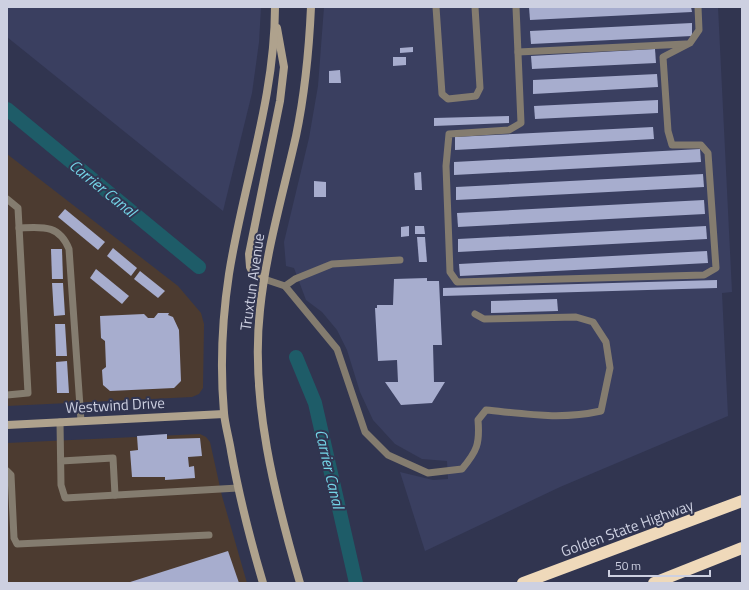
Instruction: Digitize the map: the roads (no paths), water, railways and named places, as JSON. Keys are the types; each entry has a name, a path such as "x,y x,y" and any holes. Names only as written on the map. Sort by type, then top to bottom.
{"highway":[{"name":"Golden State Highway","path":"523,583 742,501"},
{"path":"654,583 742,548"}],"main road":[{"name":"Truxtun Avenue","path":"300,583 286,536 273,477 260,403 257,360 259,311 264,279 278,205 296,136 303,96 308,58 311,7"},
{"name":"Truxtun Avenue","path":"263,583 238,488 224,414 222,366 224,319 229,275 266,101 272,59 275,11"},
{"path":"264,279 253,273 249,260 256,215 280,101 284,67 275,11"},
{"name":"Westwind Drive","path":"7,424 224,414"}],"lane":[{"path":"436,7 442,94 448,99 476,96 480,88 475,7"},
{"path":"516,7 521,124 509,130 449,134 446,166 450,272 457,282 704,275 716,268 708,153 701,145 672,145 668,131 663,58 690,43 699,30 698,7"},
{"path":"518,52 690,43"},
{"path":"7,199 18,208 28,393 7,395"},
{"path":"19,228 38,227 56,230 64,238 68,249 81,421"},
{"path":"285,286 295,279 332,264 400,260"},
{"path":"264,279 285,286 337,349 365,432 388,455 428,473 462,469 475,453 479,436 478,420 486,410 559,417 580,416 601,411 610,368 606,342 593,322 576,317 484,319 476,314"},
{"path":"60,422 61,485 65,498 238,488"},
{"path":"61,462 113,458 115,495"},
{"path":"7,471 11,475 14,538 17,544 209,535"}],"waterway":[{"name":"Carrier Canal","path":"7,109 199,267"},
{"name":"Carrier Canal","path":"296,357 315,403 356,583"}]}
